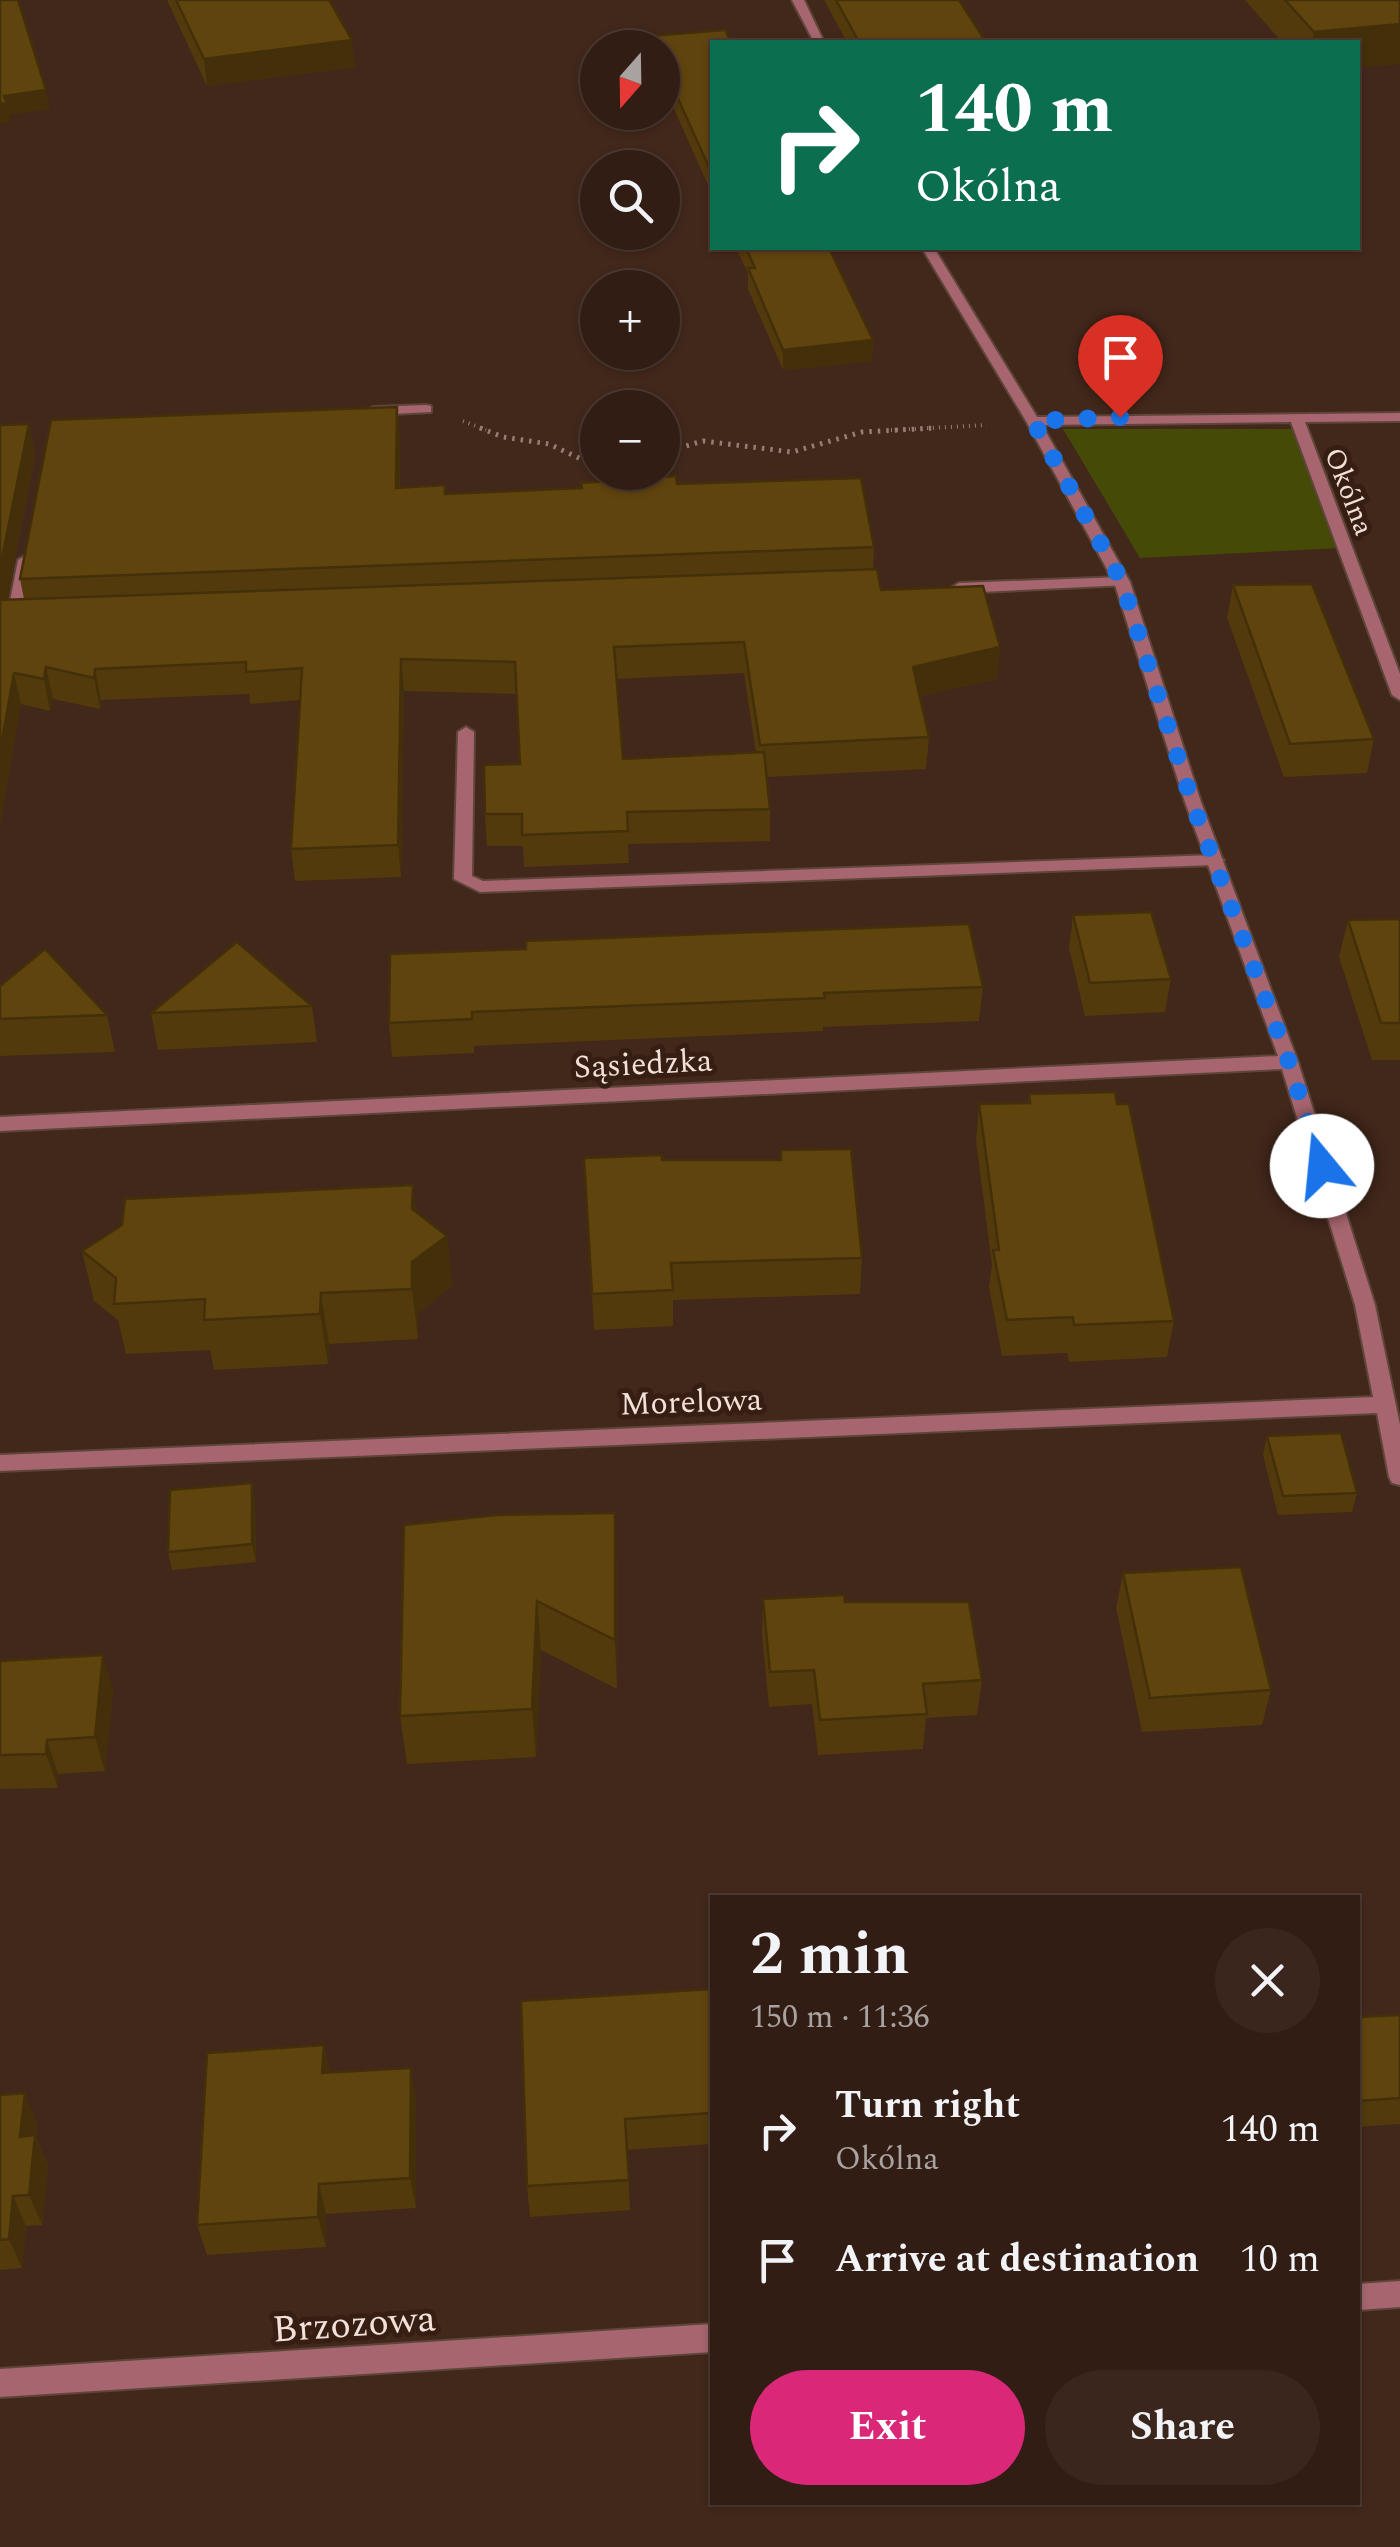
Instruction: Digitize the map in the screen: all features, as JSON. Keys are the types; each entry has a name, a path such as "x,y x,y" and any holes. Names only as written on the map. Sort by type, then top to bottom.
{"street":[{"path":"798,0 817,40"},
{"path":"929,250 1033,421 1122,582 1215,860 1289,1062 1365,1305 1400,1477"},
{"path":"347,412 426,409"},
{"name":"Okólna","path":"1033,421 1400,417"},
{"name":"Okólna","path":"1296,418 1400,694"},
{"path":"29,548 7,622 34,621"},
{"path":"944,589 1122,582"},
{"path":"466,732 462,879 480,886 1215,860"},
{"name":"Sąsiedzka","path":"0,1124 1289,1062"},
{"name":"Morelowa","path":"0,1462 1384,1406"},
{"path":"1360,2297 1400,2294"},
{"name":"Brzozowa","path":"0,2383 710,2338"}],"path":[{"path":"426,409 446,412 487,432 549,444 580,459"},
{"path":"680,448 703,441 792,452 862,432 1033,421"}],"green space":[{"path":"1063,429 1301,429 1342,548 1140,558"}],"building":[{"path":"0,0 18,0 46,90 4,96 7,103 0,104"},
{"path":"176,0 329,0 352,40 204,59"},
{"path":"836,0 959,0 985,40 858,40"},
{"path":"1285,0 1400,0 1400,24 1314,32"},
{"path":"725,30 730,40 710,40 710,170 680,103 680,34"},
{"path":"747,250 830,250 873,340 783,350 748,268 755,268"},
{"path":"397,407 396,488 445,485 445,494 580,488 680,490 680,484 861,478 874,547 20,579 51,420"},
{"path":"29,424 0,568 0,425"},
{"path":"877,569 881,590 983,586 1000,647 913,667 929,737 760,745 744,642 614,647 623,759 764,752 770,809 627,812 628,831 522,835 522,814 485,814 484,765 520,764 515,662 401,659 398,845 291,849 302,668 246,672 246,662 95,669 94,678 46,667 44,679 14,673 0,751 0,600"},
{"path":"1312,584 1374,739 1290,744 1233,585"},
{"path":"1151,912 1171,979 1090,983 1073,915"},
{"path":"1400,919 1400,1023 1381,1023 1348,920"},
{"path":"969,924 983,987 824,993 825,998 472,1012 472,1019 389,1023 390,954 526,949 526,941"},
{"path":"237,942 312,1006 151,1013"},
{"path":"45,949 107,1015 0,1019 0,986"},
{"path":"1115,1092 1117,1104 1129,1104 1174,1321 1074,1325 1073,1317 1007,1320 993,1250 999,1250 979,1104 1030,1103 1029,1094"},
{"path":"851,1149 862,1258 671,1263 673,1290 592,1294 584,1158 662,1155 662,1160 781,1160 781,1150"},
{"path":"413,1185 412,1209 447,1236 412,1262 412,1289 321,1293 320,1314 204,1320 205,1299 114,1304 116,1278 82,1251 122,1225 125,1199"},
{"path":"1341,1433 1357,1493 1283,1496 1267,1436"},
{"path":"252,1483 252,1544 168,1552 170,1490"},
{"path":"615,1513 615,1640 537,1601 532,1709 400,1716 404,1525 497,1515"},
{"path":"1241,1567 1271,1690 1150,1698 1123,1573"},
{"path":"844,1595 845,1602 969,1602 982,1680 923,1684 927,1714 820,1720 814,1670 770,1672 763,1599"},
{"path":"103,1655 95,1737 47,1740 46,1754 0,1755 0,1661"},
{"path":"710,1989 710,2113 625,2119 629,2180 527,2186 521,2001"},
{"path":"1400,2015 1400,2098 1360,2101 1360,2017"},
{"path":"324,2045 322,2073 411,2068 410,2178 319,2184 318,2217 197,2225 207,2053"},
{"path":"25,2093 20,2137 35,2135 29,2195 13,2196 9,2239 0,2240 0,2095"}],"route":[{"path":"1120,417 1033,421 1122,582 1192,802 1289,1062 1322,1166"}]}
